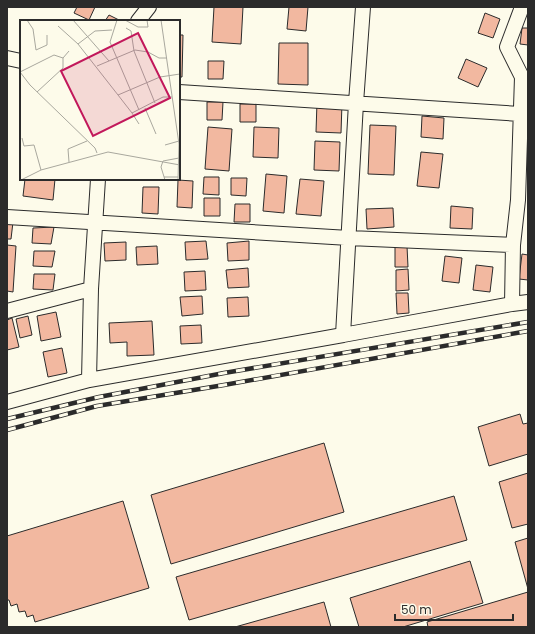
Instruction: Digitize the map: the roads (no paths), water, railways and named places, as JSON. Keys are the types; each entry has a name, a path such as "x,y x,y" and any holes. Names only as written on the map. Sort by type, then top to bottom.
{"street":[{"path":"139,20 149,7"},
{"path":"343,335 363,7"},
{"path":"512,304 513,245 523,200 520,114 522,77 507,47 522,7"},
{"path":"7,58 20,61"},
{"path":"180,92 520,114"},
{"path":"89,380 91,289 98,180"},
{"path":"7,217 349,238 513,245"},
{"path":"7,310 91,289"},
{"path":"7,402 89,380 528,302"}],"railway":[{"path":"7,419 99,397 224,373 528,322"},
{"path":"7,430 97,406 528,331"}]}
